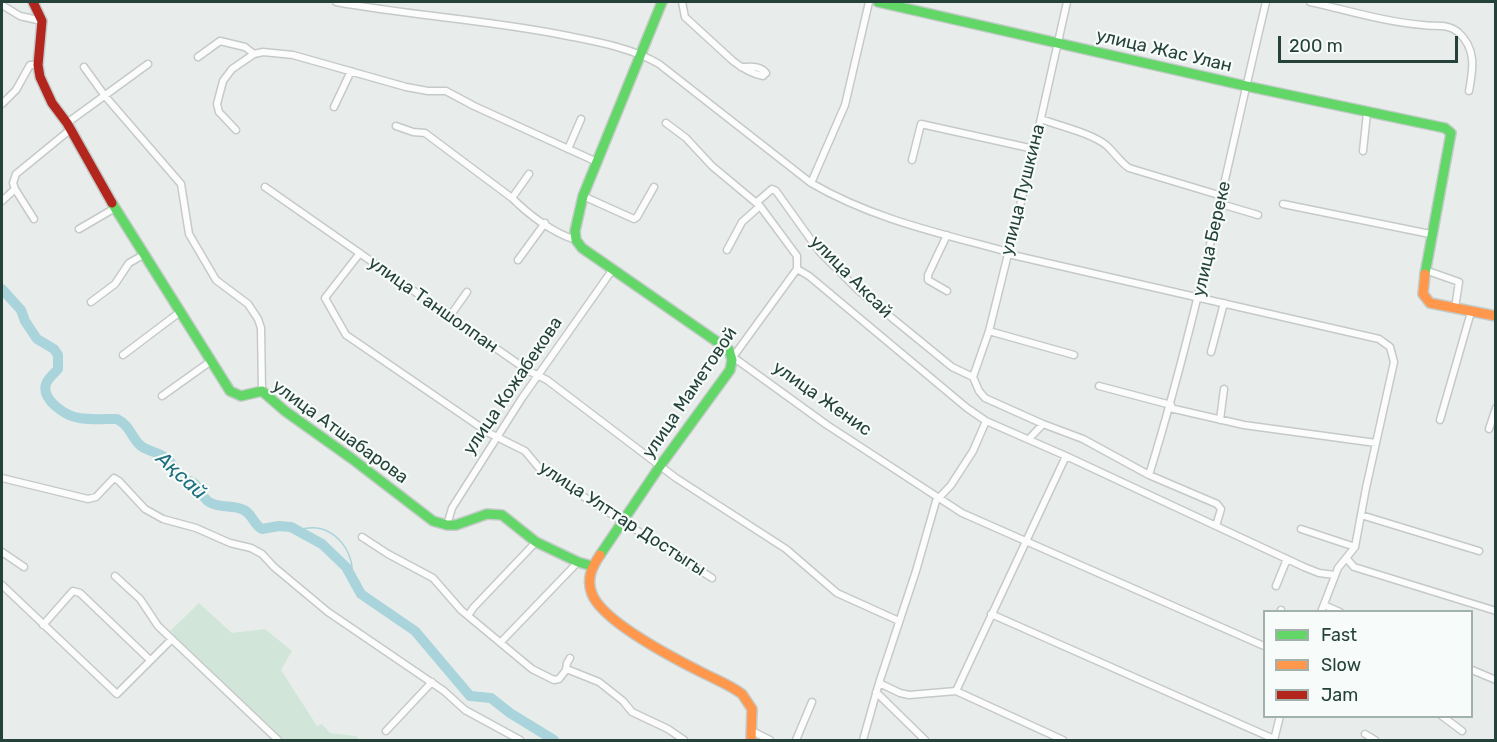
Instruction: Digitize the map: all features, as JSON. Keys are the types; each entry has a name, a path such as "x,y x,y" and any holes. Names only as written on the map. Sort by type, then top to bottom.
{"street":[{"path":"336,2 520,26 587,39 641,55 659,64 811,183 831,195 886,219 1008,253 1385,341 1390,347 1394,362 1355,547 1338,568 1323,608"},
{"path":"576,240 575,231 583,196 662,2"},
{"path":"682,2 685,17 741,67"},
{"path":"811,183 845,105 869,2"},
{"name":"улица Жас Улан","path":"878,2 1367,113 1445,128 1450,133 1431,234"},
{"name":"улица Пушкина","path":"973,377 988,331 1008,253 1067,2"},
{"name":"улица Береке","path":"1149,475 1170,406 1198,297 1266,2"},
{"path":"1310,2 1407,23 1440,25 1456,30 1472,52 1474,62 1469,91"},
{"path":"2,5 20,16 42,21 37,3"},
{"name":"улица Атшабарова","path":"42,21 38,65 40,77 52,103 69,126 115,208 230,391 236,396 262,391 285,411 351,458 432,521 447,525"},
{"path":"198,57 220,41 245,46 254,54"},
{"path":"236,130 219,112 219,95 223,81 232,69 254,54 263,52 293,55 406,87 446,91 597,162"},
{"path":"34,219 15,189 13,183 16,174 105,96 148,64"},
{"path":"2,104 7,102 16,90 30,65 38,65"},
{"path":"84,67 105,96 181,184 189,234 216,280 248,304 258,319 261,328 262,391"},
{"path":"334,107 351,71"},
{"path":"1363,151 1367,113"},
{"path":"568,149 581,119"},
{"path":"1041,119 1097,140 1106,146 1121,163 1130,168 1222,196"},
{"path":"666,123 686,138 712,166 759,204 742,222 727,250"},
{"path":"912,160 921,124 1034,149"},
{"name":"улица Женис","path":"396,126 413,132 425,133 512,198 523,209 567,237 576,240 582,248 717,341 729,350 733,357 827,424 962,513 1263,646"},
{"path":"512,198 529,174"},
{"name":"улица Таншолпан","path":"265,187 527,370 547,380 660,466 786,549 837,593 899,621"},
{"path":"583,196 634,219 638,218 654,187"},
{"path":"2,201 15,189"},
{"name":"улица Аксай","path":"1216,526 1221,509 1217,504 1149,475 1098,446 985,398 973,377 952,367 859,291 819,251 776,191 772,189 759,204 797,256 796,269 809,276 967,408 986,421 1287,559 1319,573 1335,575"},
{"path":"1221,204 1258,215"},
{"path":"1283,204 1431,234 1424,277 1426,283 1422,295 1424,300 1471,312 1495,313"},
{"path":"79,229 115,208"},
{"path":"518,260 545,223"},
{"path":"947,235 928,275 928,280 947,291"},
{"name":"улица Улттар Достыгы","path":"360,253 324,298 346,335 479,426 525,451 540,469 712,578"},
{"path":"91,302 115,284 129,263 145,254"},
{"name":"улица Кожабекова","path":"447,525 452,508 538,375 612,269"},
{"name":"улица Маметовой","path":"592,566 660,466 730,370 733,357 796,269"},
{"path":"1425,270 1459,282 1455,309"},
{"path":"450,316 467,292"},
{"path":"1211,352 1224,303"},
{"path":"123,356 180,312"},
{"path":"1440,420 1471,312"},
{"path":"988,331 1074,355"},
{"path":"162,396 211,362"},
{"path":"1099,386 1220,420 1376,443"},
{"path":"1220,420 1224,389"},
{"path":"1490,429 1496,408"},
{"path":"863,741 876,692 939,496 951,485 968,459 986,421"},
{"path":"1029,439 1043,424"},
{"path":"956,691 1066,456"},
{"path":"2,478 88,499 96,497 114,478 120,481 145,509 163,519 196,528 262,554 274,567 328,612 432,682 465,710 520,741"},
{"path":"447,525 467,522 495,513 502,515 536,542 578,562 592,566 589,585 598,604 633,632 657,647 736,690 750,704 753,712 751,736 770,741"},
{"path":"1361,515 1479,551"},
{"path":"1301,529 1355,547"},
{"path":"362,537 433,578 455,604 532,669 554,680 559,679 566,670 570,658"},
{"path":"469,614 536,542"},
{"path":"2,552 24,567"},
{"path":"1276,586 1287,559"},
{"path":"1347,559 1354,567 1496,611"},
{"path":"501,642 578,562"},
{"path":"115,576 140,599 158,626 278,741"},
{"path":"2,585 117,694 172,639"},
{"path":"43,625 73,591 80,593 150,660"},
{"path":"991,614 1274,740 1280,718"},
{"path":"566,670 598,682 623,701 633,712 668,729 684,741"},
{"path":"1473,670 1496,680"},
{"path":"386,731 432,682"},
{"path":"879,683 909,695 956,691 1063,741"},
{"path":"876,692 925,741"},
{"path":"796,741 812,702"},
{"path":"1443,718 1462,731"},
{"path":"1365,734 1375,741"}],"green space":[{"path":"199,603 232,633 265,629 292,651 281,670 317,726 322,724 330,733 356,736 360,740 283,740 170,631"}],"waterway":[{"name":"Ақсай","path":"2,289 21,310 25,321 37,339 54,349 58,355 58,369 47,382 45,390 56,406 79,418 117,419 125,425 141,446 160,454 172,464 179,476 195,484 209,502 244,510 262,529 279,526 291,527 322,544 346,567 361,594 415,631 470,696 491,698 510,713 554,740"},
{"path":"300,530 321,529 338,539 350,557 352,578"}],"traffic: fast":[{"path":"600,555 660,466 730,370 732,360 729,350 582,248 576,240 575,231 583,196 662,2"},
{"path":"878,2 1246,86 1445,128 1451,133 1425,274"},
{"path":"112,203 230,391 241,396 262,391 285,411 433,521 456,525 487,514 502,515 536,542 578,562 592,566"}],"traffic: slow":[{"path":"1425,274 1423,294 1430,303 1496,316"},
{"path":"600,555 590,578 590,589 599,605 625,628 642,639 742,694 752,709 751,740"}],"traffic: jam":[{"path":"33,2 42,21 38,65 40,77 52,103 67,123 112,203"}]}
